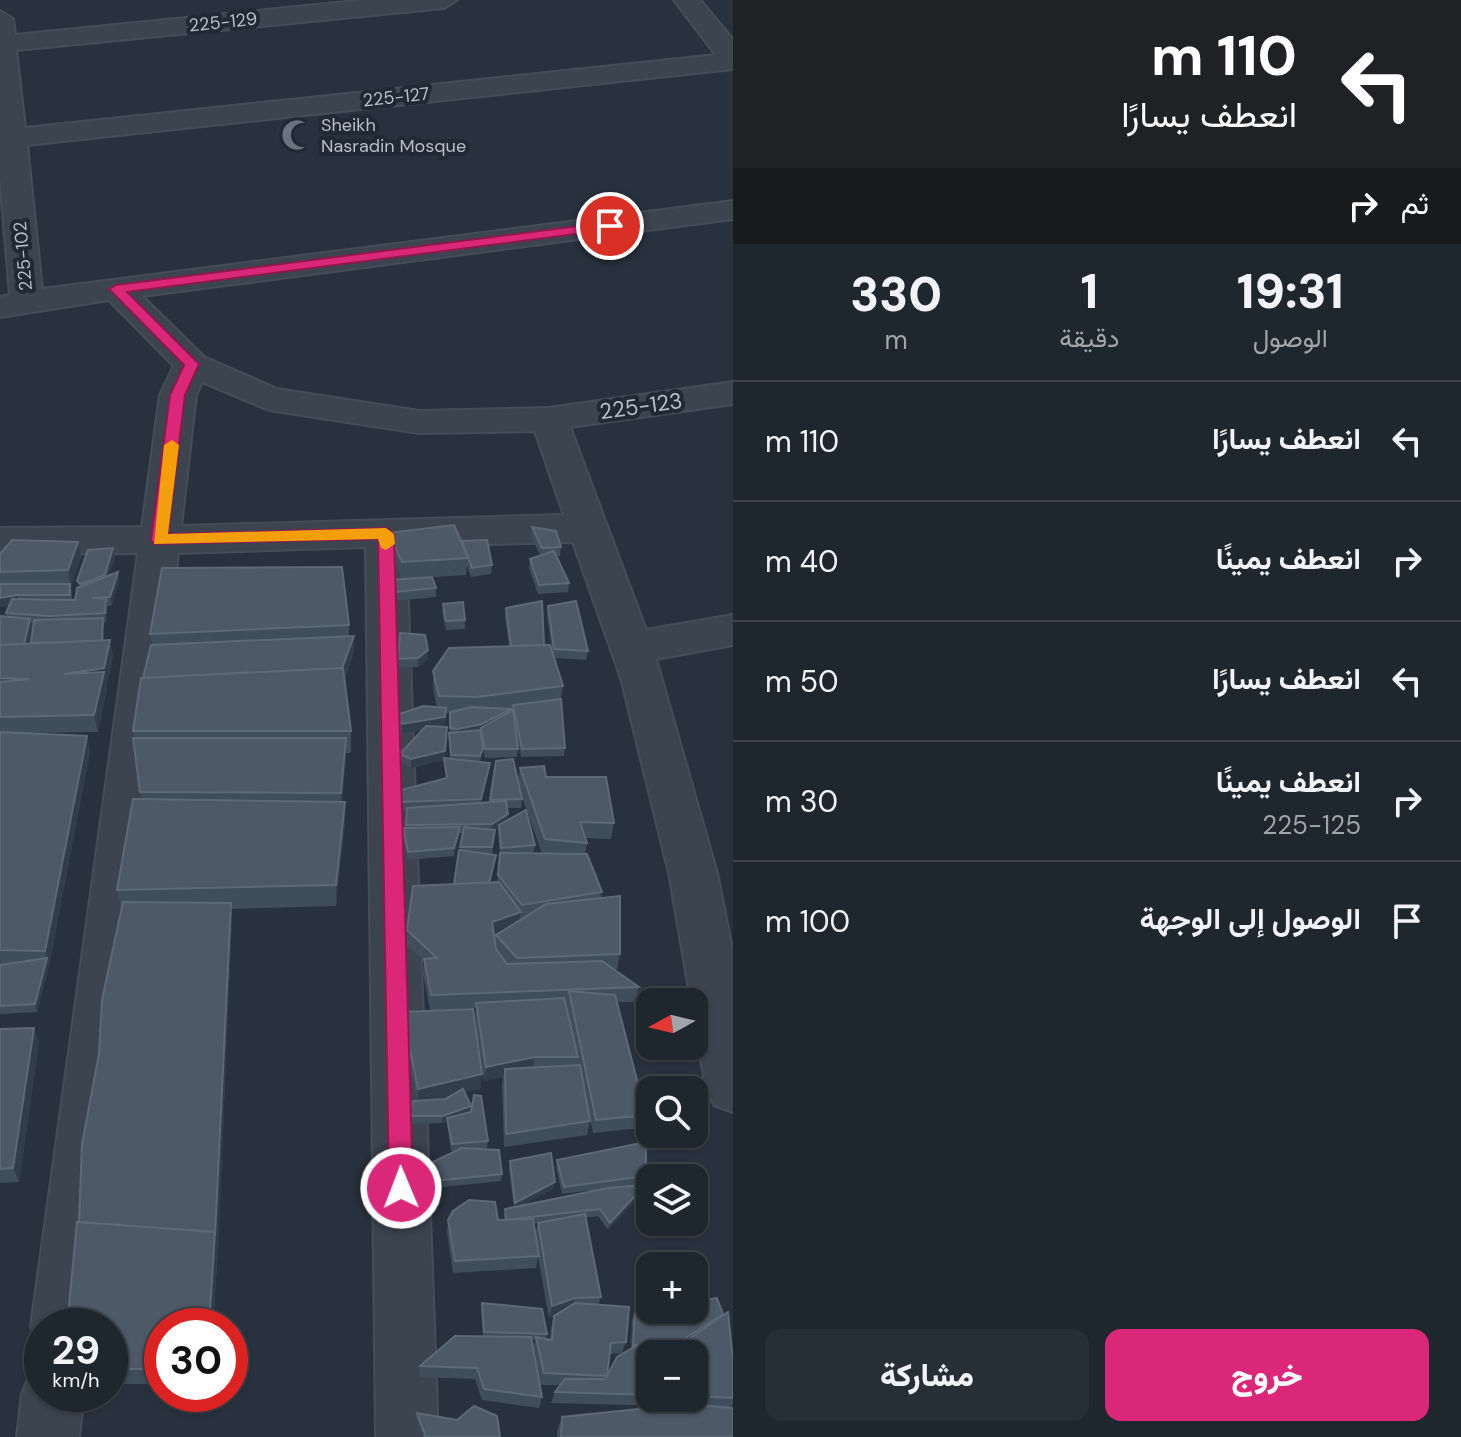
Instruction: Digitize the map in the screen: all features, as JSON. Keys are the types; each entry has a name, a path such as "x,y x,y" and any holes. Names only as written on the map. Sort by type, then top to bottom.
{"street":[{"name":"225-129","path":"1,36 444,0"},
{"path":"687,0 733,60"},
{"name":"225-102","path":"1,36 11,138 14,304"},
{"name":"225-127","path":"11,138 733,60"},
{"path":"14,304 733,210"},
{"path":"63,1308 178,395 192,364 116,289"},
{"name":"225-123","path":"192,364 269,399 419,422 549,419 733,393"},
{"path":"549,419 642,678 723,975 733,1088"},
{"path":"0,541 160,540 587,528"},
{"path":"386,534 407,1437"},
{"path":"630,648 733,630"},
{"path":"48,1437 51,1412"}],"building":[{"path":"454,525 468,558 402,562 388,533"},
{"path":"532,527 556,531 561,547 542,548"},
{"path":"12,540 78,542 68,570 0,572 0,554"},
{"path":"487,540 492,565 472,568 462,541"},
{"path":"113,548 105,575 81,584 77,581 88,550"},
{"path":"554,551 569,583 539,585 530,559"},
{"path":"342,567 349,625 150,634 162,568"},
{"path":"118,572 110,597 92,598 106,599 105,613 49,616 6,613 12,599 75,600 77,588"},
{"path":"432,577 436,588 395,592 390,580"},
{"path":"0,584 70,584 70,595 0,598"},
{"path":"542,601 544,645 511,646 506,608"},
{"path":"576,601 588,651 554,649 548,606"},
{"path":"463,602 465,620 446,621 443,604"},
{"path":"0,616 30,619 24,644 0,645"},
{"path":"103,618 102,641 31,643 34,620"},
{"path":"400,633 425,635 428,650 418,658 398,659"},
{"path":"354,636 342,668 143,678 151,645"},
{"path":"110,640 104,668 64,674 104,672 94,715 0,717 0,682 29,679 0,678 0,645"},
{"path":"550,645 563,686 476,697 439,696 433,671 449,648"},
{"path":"343,668 351,731 133,731 141,678"},
{"path":"561,699 565,748 522,749 513,705"},
{"path":"423,706 446,708 445,717 402,724 394,716"},
{"path":"472,707 511,709 482,724 450,728 450,712"},
{"path":"513,710 518,749 485,749 481,728"},
{"path":"426,726 447,727 445,751 411,759 400,754"},
{"path":"480,730 483,748 480,756 451,755 449,733"},
{"path":"0,732 87,736 45,951 0,950"},
{"path":"133,738 346,738 341,793 140,792"},
{"path":"444,758 490,763 481,799 401,802 401,790 447,778"},
{"path":"513,759 522,799 490,800 496,761"},
{"path":"544,766 546,777 606,777 614,823 580,822 587,843 545,839 520,768"},
{"path":"133,799 345,802 336,885 117,890"},
{"path":"506,801 508,814 492,824 406,825 407,808"},
{"path":"526,810 535,845 501,848 499,825"},
{"path":"460,827 454,848 408,852 403,828"},
{"path":"464,827 495,830 492,847 460,847"},
{"path":"459,850 496,855 489,883 454,884"},
{"path":"500,853 587,854 602,892 522,905 498,875"},
{"path":"499,882 521,912 492,922 496,949 507,964 602,961 639,987 431,995 424,959 437,958 407,930 413,886"},
{"path":"620,896 620,954 517,958 496,935 546,904"},
{"path":"123,902 231,903 215,1236 215,1232 79,1223 82,1144 99,1054 102,1000"},
{"path":"47,958 35,1004 0,1006 0,965"},
{"path":"569,991 615,995 636,1076 636,1116 596,1120"},
{"path":"564,998 578,1057 535,1057 486,1067 476,1003"},
{"path":"473,1009 482,1074 418,1089 402,1012"},
{"path":"34,1028 13,1168 0,1169 0,1029"},
{"path":"580,1065 590,1121 506,1134 505,1069"},
{"path":"463,1089 471,1106 443,1116 406,1116 413,1101 445,1099"},
{"path":"474,1095 481,1096 488,1141 452,1144 447,1118 471,1112"},
{"path":"636,1144 636,1148 646,1148 646,1164 636,1164 636,1177 564,1187 557,1160"},
{"path":"462,1148 499,1150 502,1174 424,1182 420,1168"},
{"path":"551,1153 555,1182 515,1203 510,1161"},
{"path":"636,1186 636,1195 610,1223 600,1209 506,1220 505,1209 608,1188"},
{"path":"469,1200 495,1202 498,1220 533,1219 539,1256 455,1261 448,1220 453,1211"},
{"path":"585,1214 601,1297 575,1298 552,1306 538,1223"},
{"path":"77,1222 215,1232 210,1308 144,1308 144,1369 128,1369 128,1308 69,1308"},
{"path":"717,1298 723,1314 708,1324 708,1300"},
{"path":"482,1303 542,1309 547,1334 484,1332"},
{"path":"575,1303 629,1307 626,1342 611,1343 607,1376 544,1373 536,1337 552,1340 554,1316"},
{"path":"728,1312 733,1361 733,1398 708,1397 708,1340 687,1340"},
{"path":"635,1313 636,1324 707,1324 682,1340 636,1340 633,1346"},
{"path":"455,1336 531,1337 542,1397 484,1389 477,1368 420,1366"},
{"path":"636,1346 636,1395 555,1392 565,1379 605,1379 617,1357"},
{"path":"474,1406 497,1416 500,1437 426,1437 417,1413 457,1420"},
{"path":"708,1406 733,1408 733,1437 561,1437 562,1417 636,1409 636,1412 708,1412"}],"slow traffic":[{"path":"172,445 160,540 386,534 386,544"}],"place":[{"name":"Sheikh Nasradin Mosque","path":"297,135"}],"route":[{"path":"401,1188 386,534 160,540 178,395 192,364 150,326 116,289 610,226"}]}
